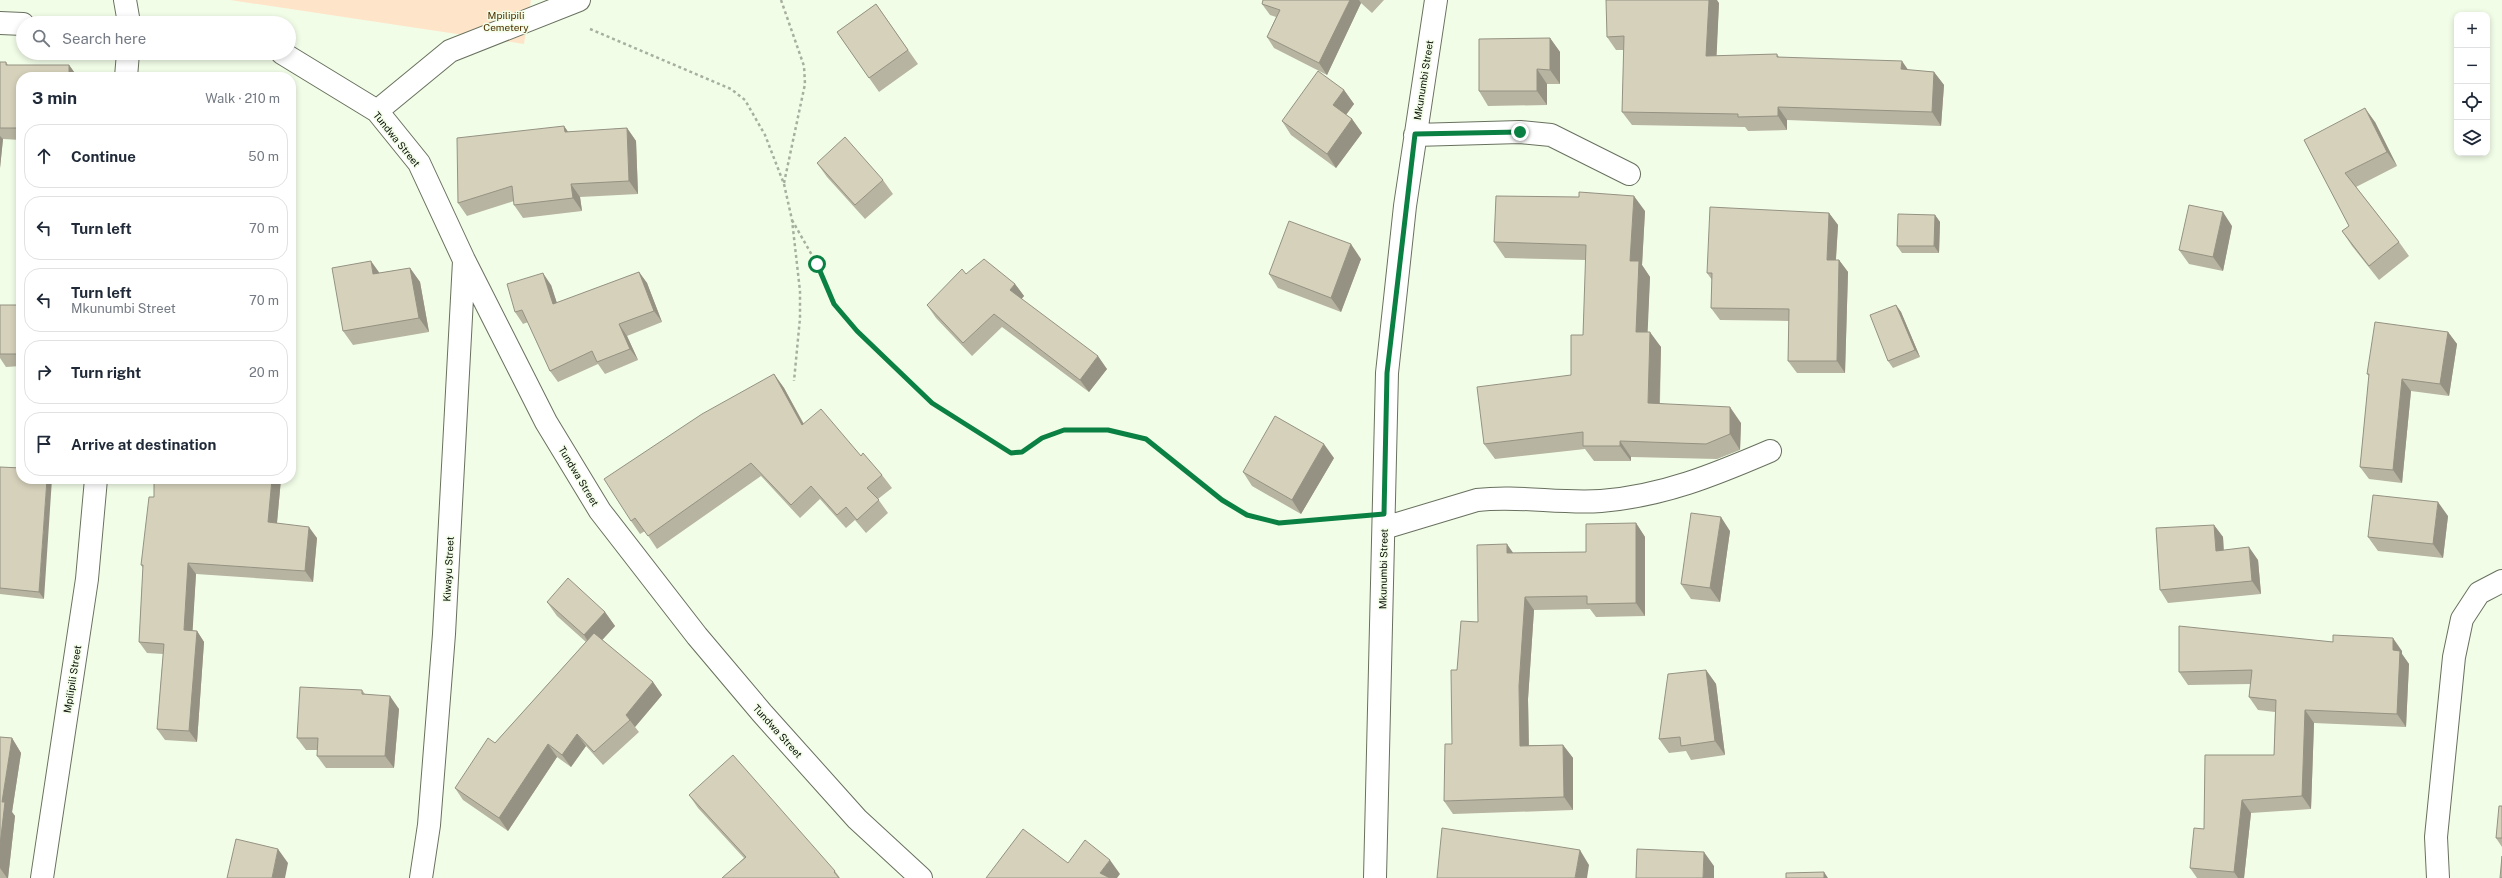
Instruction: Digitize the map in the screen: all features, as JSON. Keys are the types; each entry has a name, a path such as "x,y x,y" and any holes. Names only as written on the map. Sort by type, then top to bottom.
{"street":[{"path":"126,0 128,16"},
{"path":"377,111 450,50 579,0"},
{"name":"Mkunumbi Street","path":"1375,878 1387,373 1415,134 1436,0"},
{"path":"0,23 16,24"},
{"path":"126,72 127,60"},
{"name":"Tundwa Street","path":"293,60 377,111 419,163 464,260 546,422 600,511 697,636 762,713 858,819 921,878"},
{"path":"1415,134 1520,132 1551,135 1629,174"},
{"name":"Kiwayu Street","path":"421,878 429,825 444,634 464,260"},
{"path":"1384,521 1491,498 1577,502 1657,494 1770,451"},
{"name":"Mpilipili Street","path":"42,878 87,578 96,484"},
{"path":"2438,878 2436,837 2457,641 2462,619 2479,592 2502,581"}],"path":[{"path":"781,0 804,66 805,84 784,184"},
{"path":"551,12 731,89 746,100 757,121 784,184 792,220 800,291 800,318 794,380"},
{"path":"792,220 817,264 834,304 857,331 932,403 1011,453 1022,452 1042,438 1064,430 1108,430 1146,439 1222,500 1247,515 1279,523 1384,521"}],"green space":[{"name":"Mpilipili Cemetery","path":"230,0 531,0 524,44"}],"building":[{"path":"1263,0 1350,0 1319,63 1267,37 1280,10 1262,4"},
{"path":"1606,0 1709,0 1706,56 1777,54 1777,57 1902,61 1901,69 1934,72 1932,112 1778,107 1778,116 1738,117 1738,114 1622,112 1624,36 1607,37"},
{"path":"876,4 908,50 869,78 837,32"},
{"path":"1550,38 1550,70 1537,69 1537,91 1479,91 1479,39"},
{"path":"0,62 6,62 6,65 69,65 69,72 16,72 16,128 0,128"},
{"path":"1318,71 1344,90 1333,105 1352,119 1327,154 1282,121"},
{"path":"2365,108 2387,152 2345,173 2399,242 2369,266 2342,231 2349,226 2304,140"},
{"path":"564,126 565,132 627,128 629,181 571,184 573,198 514,205 512,186 458,203 457,138"},
{"path":"845,137 883,180 855,205 817,163"},
{"path":"1579,192 1634,196 1630,261 1639,261 1636,332 1650,332 1648,403 1730,407 1730,434 1706,444 1620,441 1620,446 1583,446 1583,432 1484,444 1477,387 1571,375 1571,335 1583,335 1586,245 1494,242 1496,196 1579,197"},
{"path":"2189,205 2223,212 2213,257 2179,250"},
{"path":"1710,207 1829,213 1827,260 1839,260 1837,361 1788,361 1789,309 1711,308 1712,273 1707,273"},
{"path":"1898,214 1935,215 1934,246 1897,246"},
{"path":"1289,221 1351,244 1331,298 1269,274"},
{"path":"984,259 1015,284 1010,290 1098,356 1080,380 994,314 963,343 927,305 962,269 966,274"},
{"path":"371,261 373,274 410,268 419,318 343,331 332,268"},
{"path":"639,272 654,311 619,324 630,349 597,362 592,351 550,371 522,310 515,312 507,284 543,273 553,304"},
{"path":"0,305 16,305 16,354 0,354"},
{"path":"1896,305 1915,350 1888,361 1870,315"},
{"path":"2375,322 2448,332 2440,384 2402,379 2393,470 2360,467 2369,374 2367,374"},
{"path":"774,374 802,425 821,409 861,456 863,453 882,475 867,488 879,500 857,520 846,507 837,515 811,486 791,505 751,463 648,536 635,518 631,521 604,479 702,414"},
{"path":"1275,416 1324,444 1292,500 1243,472"},
{"path":"0,467 16,468 16,484 47,484 39,592 0,588"},
{"path":"154,484 272,484 268,522 309,527 305,571 188,563 184,630 197,631 189,731 157,729 164,644 139,642 143,565 141,565 149,497 154,497"},
{"path":"2373,495 2438,502 2433,544 2368,537"},
{"path":"1691,513 1721,517 1710,588 1681,584"},
{"path":"1636,523 1636,603 1587,604 1587,596 1525,597 1519,686 1520,746 1563,745 1564,797 1444,801 1445,744 1452,744 1451,670 1457,670 1461,621 1478,622 1477,545 1507,544 1507,553 1586,552 1586,524"},
{"path":"2214,525 2216,551 2249,547 2252,581 2160,590 2156,528"},
{"path":"568,578 605,612 584,635 547,602"},
{"path":"2179,626 2333,642 2333,635 2393,638 2393,650 2400,651 2397,714 2305,710 2302,796 2242,800 2234,872 2190,868 2194,828 2204,829 2205,755 2274,755 2276,700 2249,697 2252,670 2179,672"},
{"path":"594,633 653,682 626,715 630,720 594,752 577,734 562,755 548,744 499,818 455,788 488,738 495,743"},
{"path":"1706,670 1715,741 1681,746 1680,737 1659,739 1668,674"},
{"path":"300,687 362,690 362,694 390,696 385,756 317,756 318,738 297,738"},
{"path":"0,737 12,738 2,802 5,802 0,845"},
{"path":"733,755 835,871 834,872 839,878 722,878 746,857 689,795"},
{"path":"2499,806 2502,806 2502,838 2496,838"},
{"path":"1442,828 1580,850 1575,878 1437,878"},
{"path":"1023,829 1068,863 1085,840 1110,860 1100,873 1110,878 986,878"},
{"path":"236,839 278,849 272,878 227,878"},
{"path":"1637,849 1704,852 1703,878 1636,878"},
{"path":"2502,856 2502,878 2500,878"},
{"path":"1824,872 1824,878 1786,878 1786,873"}],"route":[{"path":"817,264 834,304 857,331 932,403 1011,453 1022,452 1042,438 1064,430 1108,430 1146,439 1222,500 1247,515 1279,523 1384,514 1387,373 1405,206 1415,134 1520,132"}]}
